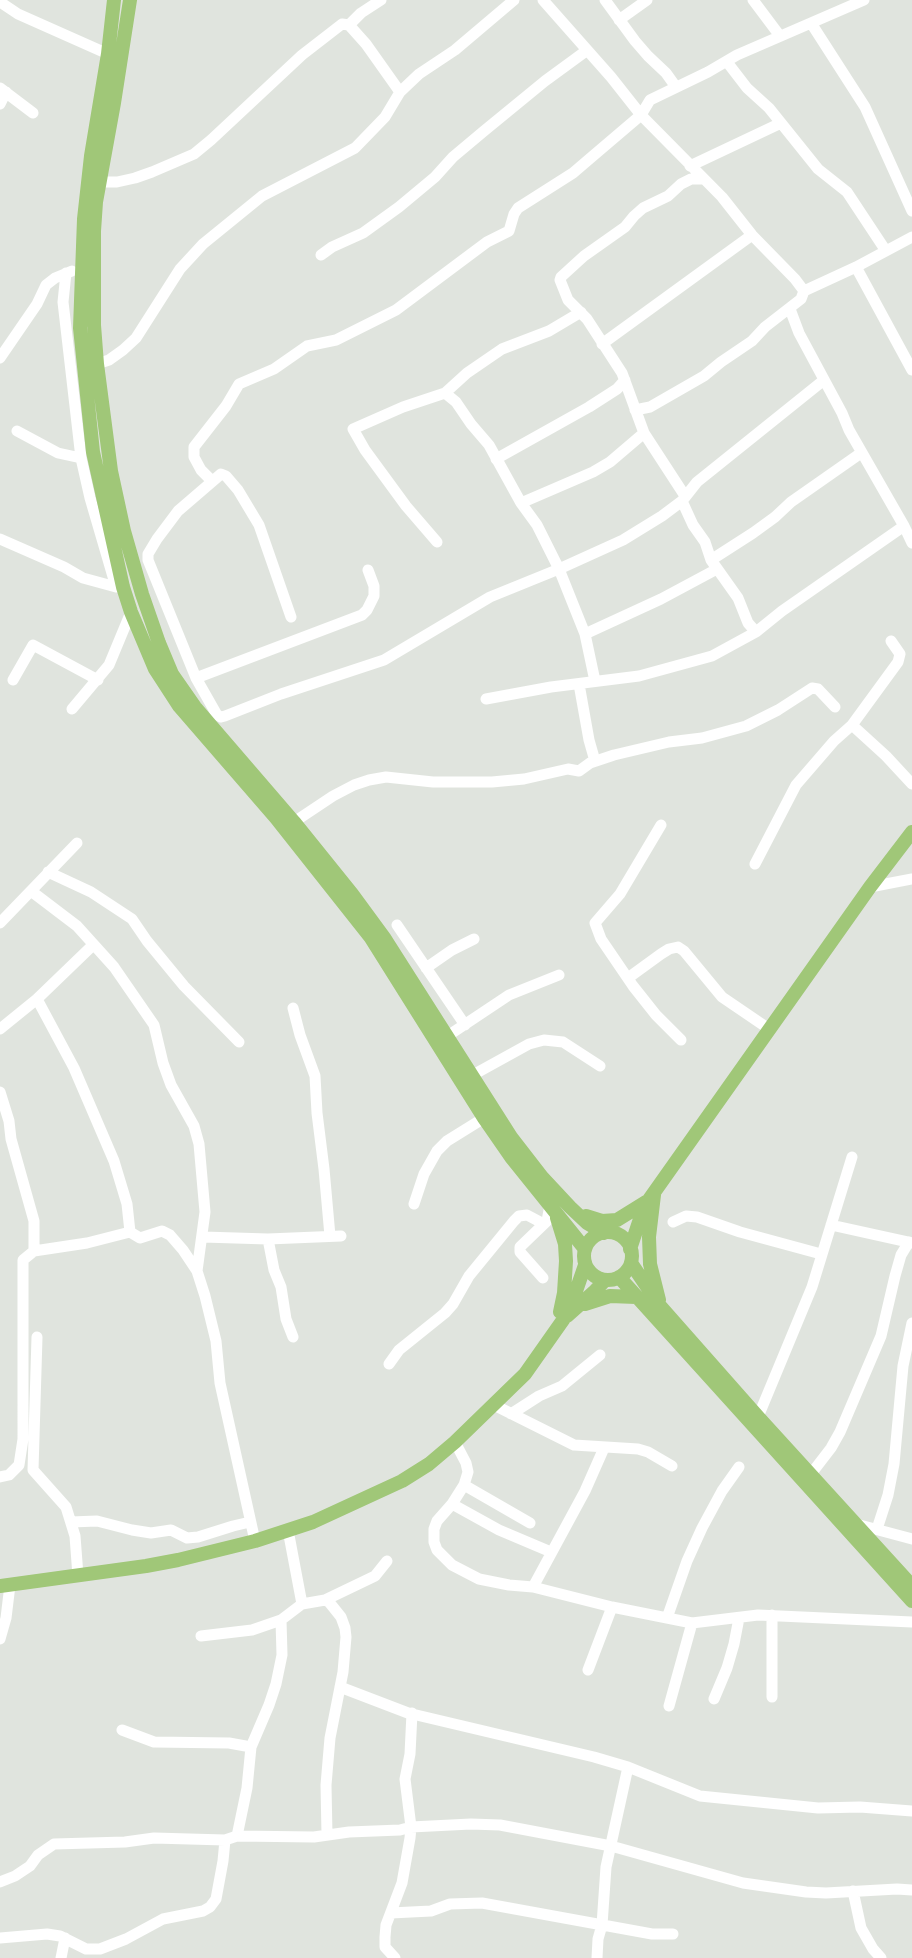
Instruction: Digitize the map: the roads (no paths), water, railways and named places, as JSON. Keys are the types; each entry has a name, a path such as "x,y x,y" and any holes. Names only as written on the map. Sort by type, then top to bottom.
{"main road":[{"path":"114,0 108,54 91,156 84,219 80,328 92,452 119,587 155,669 171,695 276,818 371,938 484,1118 511,1157 585,1249"},
{"path":"130,0 96,202 94,231 94,325 97,364 110,463 124,531 142,594 172,674 194,707 294,822 352,894 385,939 511,1137 542,1177 587,1223 625,1239 630,1248 631,1263 660,1306 912,1586"},
{"path":"630,1248 649,1200 870,887 912,832"},
{"path":"570,1207 591,1218 608,1221 624,1216 649,1200"},
{"path":"5,1585 78,1576 178,1560 255,1541 342,1510 402,1481 428,1464 455,1442 525,1374 560,1324 575,1294 586,1265 585,1249 590,1240 607,1233 649,1200"},
{"path":"649,1200 650,1255 660,1306"},
{"path":"552,1208 564,1244 566,1261 560,1324"},
{"path":"560,1324 612,1279 628,1269 631,1263"},
{"path":"586,1265 591,1273 612,1279 636,1297 912,1601"},
{"path":"579,1306 610,1296 636,1297"}],"street":[{"path":"100,182 117,182 135,178 194,154 302,55 339,26 349,25 381,0"},
{"path":"97,364 109,360 136,338 180,269 203,244 262,196 355,148 385,117 400,92 419,74 455,50 514,0"},
{"path":"543,0 611,78 641,116 722,197 752,235 804,291"},
{"path":"605,0 648,56 666,73 676,87"},
{"path":"619,20 647,0"},
{"path":"753,0 780,36"},
{"path":"212,482 200,470 194,457 194,447 226,406 239,384 274,369 307,346 336,340 396,310 488,242 509,231 514,214 518,208 572,173 641,116 650,100 736,56 858,1"},
{"path":"0,2 18,14 108,54"},
{"path":"811,23 865,107 912,211"},
{"path":"349,25 366,44 400,92"},
{"path":"321,255 332,247 363,233 399,207 435,178 453,157 477,136 545,81 586,51"},
{"path":"727,62 747,88 781,123 818,169 848,192 886,251"},
{"path":"0,104 3,90 33,113"},
{"path":"690,166 781,123"},
{"path":"702,178 691,179 681,184 668,196 643,208 625,227 584,256 561,277 560,283 568,300 581,312 602,344 636,410 644,433 684,498 693,524 705,542 714,565 738,598 748,623 756,632"},
{"path":"602,344 752,235"},
{"path":"636,410 650,407 704,376 752,341 765,327 790,309 801,299 804,291 856,267 912,237"},
{"path":"856,267 912,370"},
{"path":"0,358 37,304 46,285 66,273 81,268"},
{"path":"66,273 63,302 81,458 90,498 119,587"},
{"path":"790,309 799,333 861,453 912,543"},
{"path":"437,542 406,506 365,450 353,429 403,407 445,393 467,372 502,349 549,331 581,312"},
{"path":"291,617 264,537 253,514 238,490 226,476 221,474 178,511 148,554 148,560 196,678 217,715 221,717 281,694 384,660 490,597 560,569 623,540 662,516 684,498 697,482 824,380"},
{"path":"496,459 559,425 624,386"},
{"path":"445,393 456,402 488,445 521,503 538,525 560,569 585,634 595,681"},
{"path":"17,431 58,453 81,458"},
{"path":"521,503 593,472 610,462 644,433"},
{"path":"585,634 661,599 714,565 791,502 861,453"},
{"path":"486,699 551,687 639,676 695,662 726,650 756,632 782,611 904,526"},
{"path":"0,539 64,567 83,578 119,587"},
{"path":"196,678 362,614 367,610 374,596 374,586 368,570"},
{"path":"72,709 109,665 131,612"},
{"path":"755,864 796,785 834,742 852,725 900,658 898,650 891,641"},
{"path":"13,680 33,645 98,680"},
{"path":"579,684 583,711 595,760"},
{"path":"294,822 333,796 354,785 369,780 386,777 432,782 468,782 524,779 568,769 579,771 595,760 638,748 702,738 737,729 778,710 812,688 818,689 835,707"},
{"path":"852,725 886,756 912,784"},
{"path":"661,825 620,894 595,923 601,939 628,978 656,1015 681,1040"},
{"path":"0,923 77,843"},
{"path":"48,872 91,892 132,919 147,941 184,986 239,1042"},
{"path":"870,887 912,879"},
{"path":"31,891 77,926 114,967 154,1024 170,1085 194,1126 202,1168 205,1212 203,1237 198,1245 197,1271"},
{"path":"396,924 465,1025"},
{"path":"426,968 452,950 474,939"},
{"path":"0,1029 37,999 93,945"},
{"path":"628,978 661,954 670,949 678,948 684,951 722,997 769,1029"},
{"path":"446,1037 509,995 559,975"},
{"path":"37,999 74,1068 114,1161 127,1204 130,1232"},
{"path":"203,1237 268,1239 335,1236 324,1169 317,1113 315,1076 300,1034 294,1008"},
{"path":"471,1076 529,1044 544,1040 563,1042 600,1066"},
{"path":"0,1092 10,1121 11,1139 34,1221 34,1251"},
{"path":"414,1204 424,1174 437,1151 447,1142 484,1118"},
{"path":"758,1417 812,1287 852,1157"},
{"path":"543,1278 520,1252 520,1247 544,1224 552,1208"},
{"path":"389,1364 399,1350 445,1313 453,1304 468,1276 514,1221 520,1216 527,1215 544,1224"},
{"path":"673,1222 686,1216 698,1217 740,1232 821,1254"},
{"path":"811,1474 831,1448 840,1432 881,1336 901,1255 910,1243 831,1225"},
{"path":"0,1477 9,1475 20,1465 23,1439 23,1260 34,1251 87,1243 130,1232 140,1238 162,1231 170,1235 197,1271 205,1296 216,1341 220,1383 255,1541"},
{"path":"268,1239 274,1270 281,1287 286,1319 293,1337"},
{"path":"878,1530 888,1496 894,1464 903,1366 912,1323"},
{"path":"37,1337 33,1470 66,1507 75,1536 78,1576"},
{"path":"511,1414 539,1396 562,1386 600,1355"},
{"path":"494,1405 574,1445 638,1449 648,1452 672,1466"},
{"path":"455,1442 466,1463 468,1472 464,1485 452,1504 441,1515 434,1529 437,1550 452,1565 480,1579 509,1585 533,1587 612,1608 692,1623 758,1615 912,1622"},
{"path":"533,1587 588,1484 604,1448"},
{"path":"668,1618 687,1561 702,1528 722,1490 739,1467"},
{"path":"464,1485 530,1523"},
{"path":"452,1504 499,1530 550,1552"},
{"path":"72,1522 98,1521 151,1533 171,1530 186,1538 198,1538 250,1522"},
{"path":"856,1524 912,1539"},
{"path":"288,1530 302,1604"},
{"path":"201,1636 252,1630 281,1620 302,1604 326,1600 375,1576 387,1561"},
{"path":"0,1639 6,1618 5,1585"},
{"path":"326,1600 336,1610 345,1628 345,1649 326,1785 327,1835"},
{"path":"588,1670 612,1608"},
{"path":"772,1615 772,1697"},
{"path":"714,1700 728,1668 739,1618"},
{"path":"238,1836 247,1788 251,1747 269,1705 282,1655 281,1620"},
{"path":"669,1706 692,1623"},
{"path":"340,1687 412,1713 628,1767 700,1796 818,1808 860,1807 912,1811"},
{"path":"395,1958 385,1947 386,1925 402,1883 411,1827 406,1779 412,1734 412,1713"},
{"path":"122,1730 154,1742 230,1743 251,1747"},
{"path":"598,1958 598,1939 602,1925 606,1867 628,1767"},
{"path":"0,1882 15,1876 30,1866 38,1855 54,1844 125,1842 154,1838 225,1840 238,1836 306,1837 400,1830 411,1827 471,1824 500,1825 611,1846 743,1883 826,1893 897,1889 912,1890"},
{"path":"0,1938 48,1934 64,1938 86,1948 100,1949 126,1939 163,1919 203,1911 210,1907 216,1899 225,1840"},
{"path":"853,1891 861,1928 873,1949 881,1958"},
{"path":"392,1913 431,1911 450,1904 482,1903 652,1934 673,1934"},
{"path":"61,1958 64,1938"}]}
